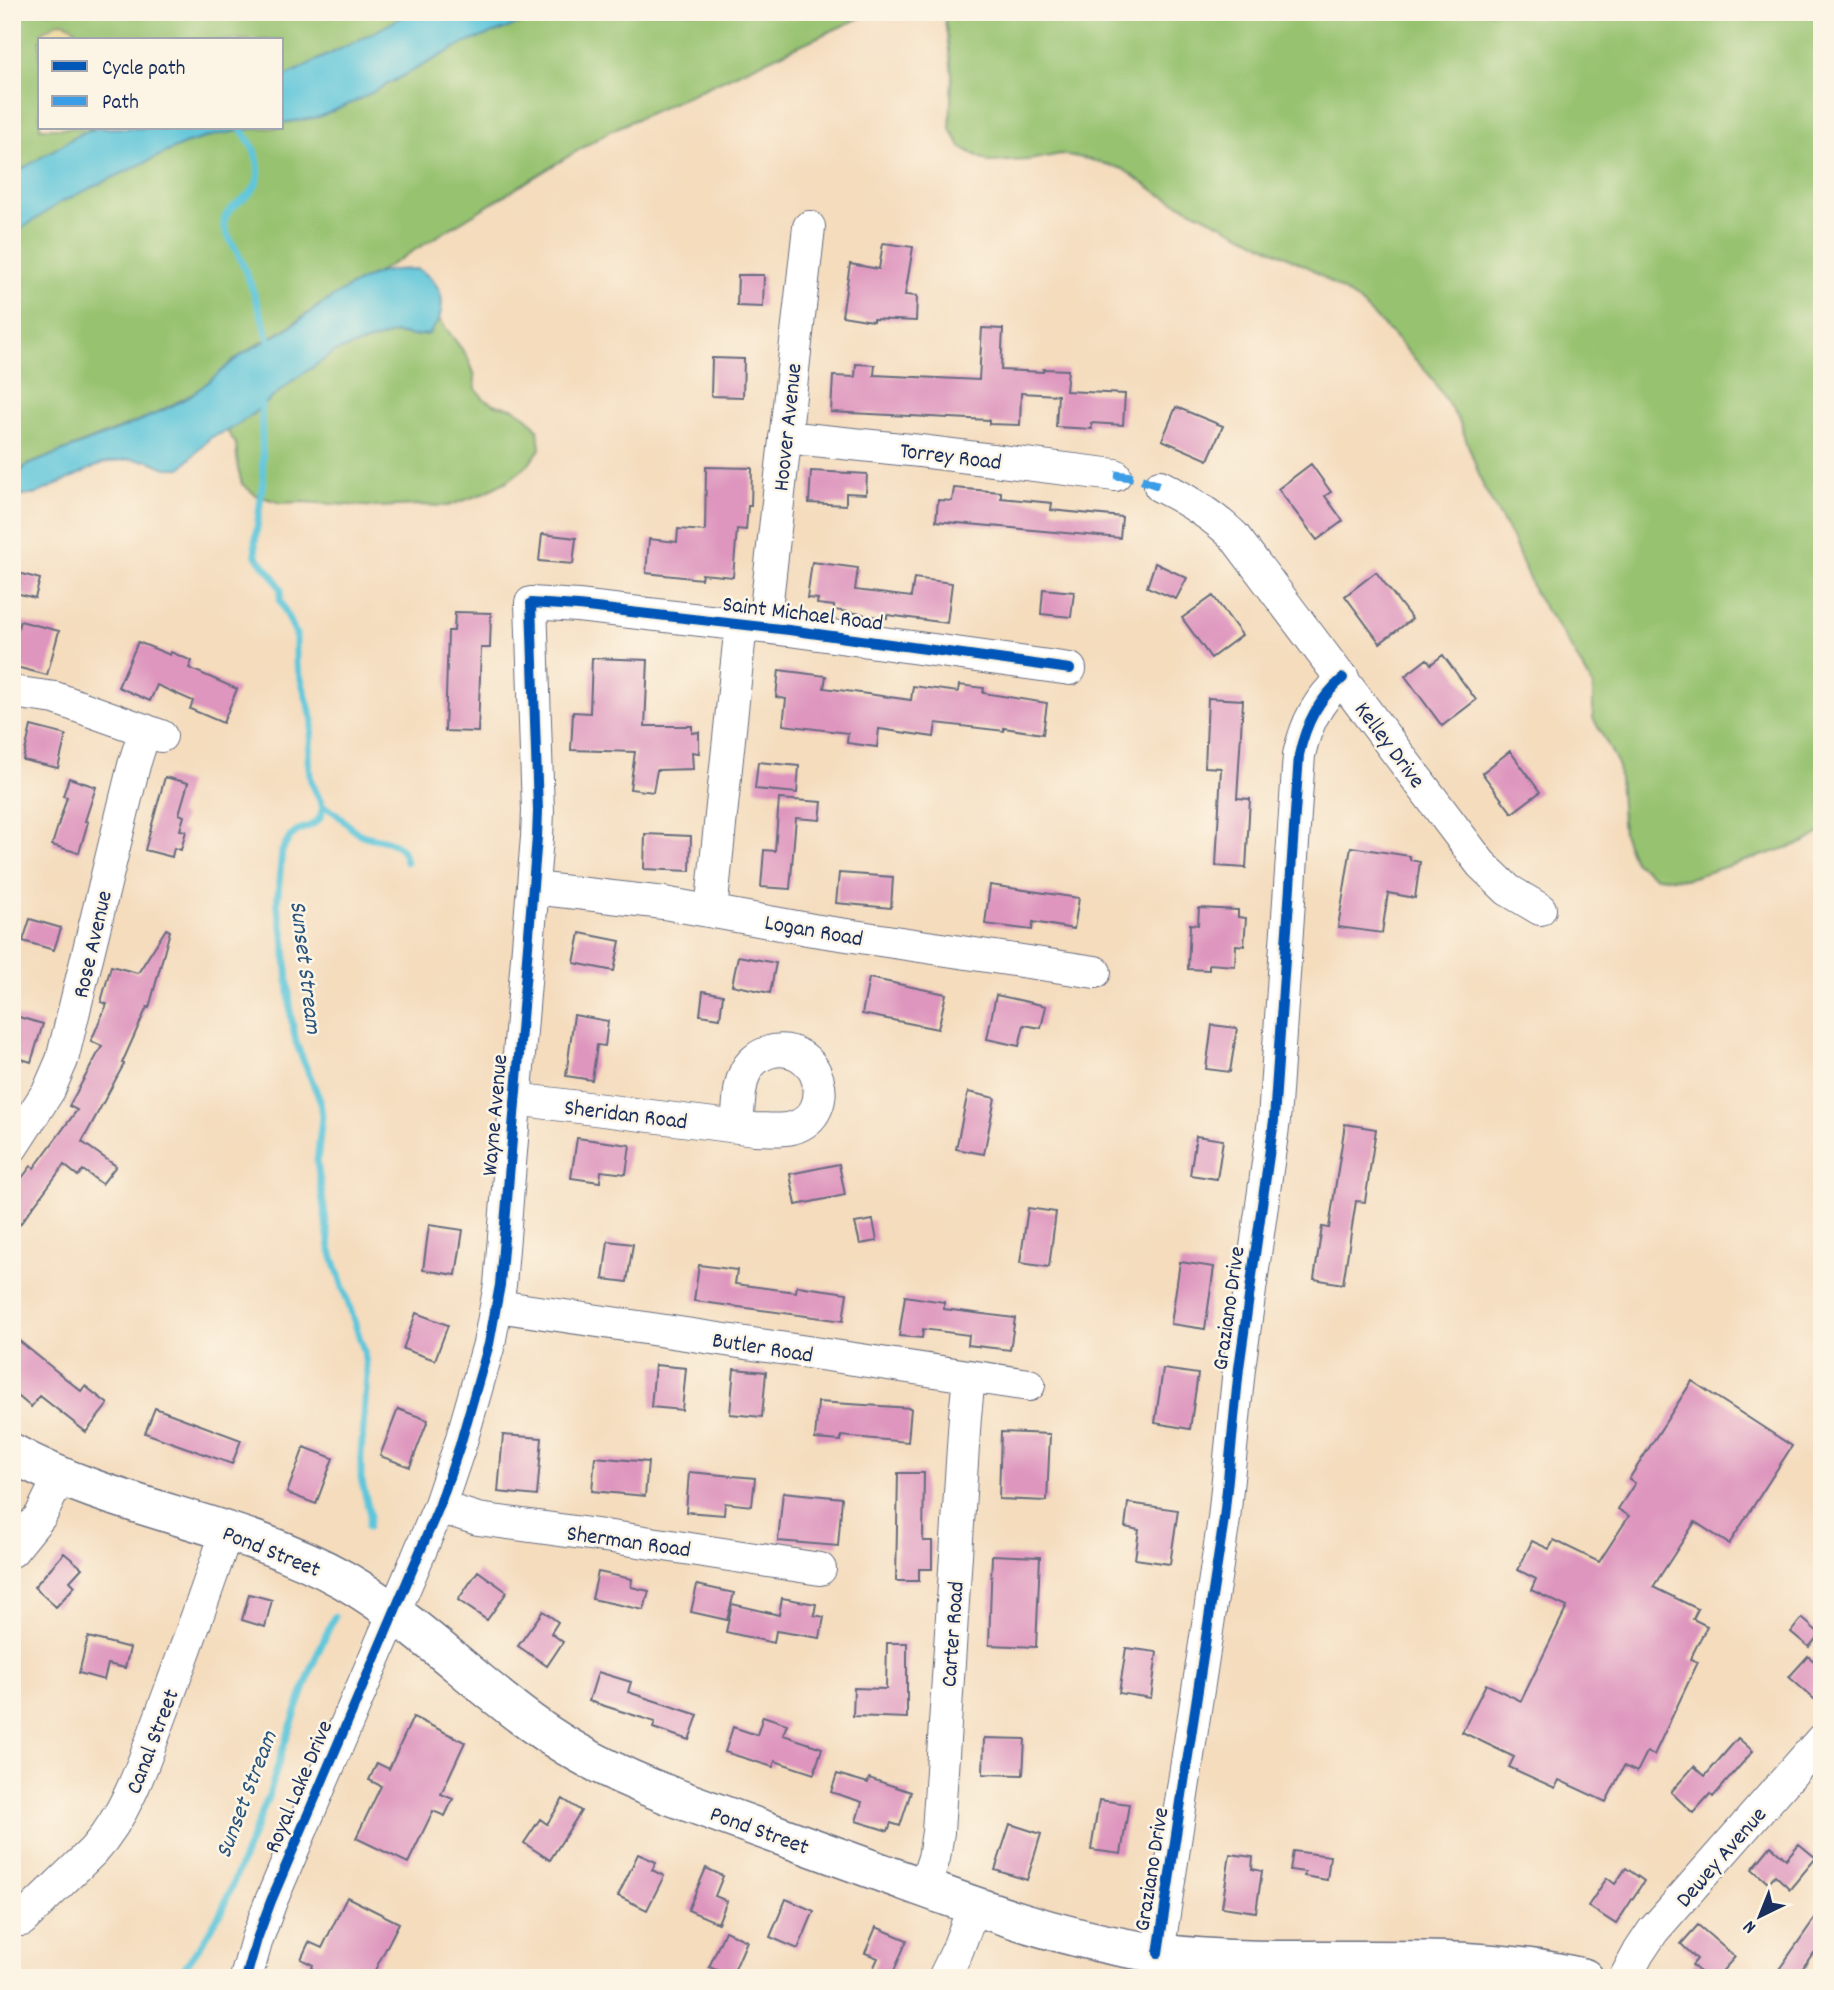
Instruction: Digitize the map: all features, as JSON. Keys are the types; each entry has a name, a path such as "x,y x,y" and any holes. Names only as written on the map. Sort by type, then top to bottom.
{"main road":[{"name":"Pond Street","path":"12,1453 60,1476 122,1499 227,1530 320,1567 393,1614 553,1739 599,1764 671,1796 974,1906 1078,1938 1158,1953 1452,1970 1503,1965 1584,1978"}],"street":[{"name":"Hoover Avenue","path":"711,911 752,626 785,437 809,227"},
{"name":"Torrey Road","path":"785,437 1115,475"},
{"name":"Kelley Drive","path":"1160,486 1194,504 1234,536 1481,864 1508,890 1540,909"},
{"name":"Saint Michael Road","path":"531,603 562,604 752,626 1070,669"},
{"name":"Wayne Avenue","path":"393,1614 439,1507 460,1445 497,1306 534,888 538,811 531,603"},
{"name":"Graziano Drive","path":"1158,1953 1224,1519 1239,1367 1275,1120 1299,755 1307,725 1314,711 1343,678"},
{"name":"Rose Avenue","path":"12,692 55,698 153,733 134,765 62,1060 49,1090 12,1147"},
{"name":"Logan Road","path":"534,888 636,899 813,930 1094,972"},
{"name":"Sheridan Road","path":"515,1099 737,1126"},
{"name":"Butler Road","path":"497,1306 1029,1385"},
{"name":"Carter Road","path":"924,1888 934,1858 938,1832 969,1377"},
{"path":"12,1551 41,1515 60,1476"},
{"name":"Sherman Road","path":"439,1507 478,1519 820,1569"},
{"name":"Canal Street","path":"22,1920 93,1852 123,1810 201,1608 227,1530"},
{"name":"Royal Lake Drive","path":"246,1978 271,1901 393,1614"},
{"name":"Dewey Avenue","path":"1625,1978 1653,1931 1822,1739"},
{"path":"944,1978 974,1906"}],"green space":[{"path":"12,12 873,12 610,131 318,306 284,330 253,347 230,363 214,380 187,397 153,415 28,465 12,477"},
{"path":"944,12 1822,12 1822,832 1803,843 1686,879 1656,877 1634,861 1623,834 1618,764 1593,718 1593,686 1564,636 1536,596 1512,538 1484,488 1460,423 1432,378 1357,300 1308,267 1159,194 1123,169 1061,154 1029,160 989,162 962,148 950,129 952,74"},
{"path":"439,319 467,356 474,373 476,389 484,399 496,405 513,408 528,418 538,430 540,449 529,464 509,480 482,494 448,506 378,507 281,503 256,495 242,484 236,444 227,431 335,352 395,333 413,336 429,334"}],"sand":[{"path":"59,22 66,23 72,27 77,38 42,38 42,32"}],"water":[{"path":"410,12 552,12 463,44 356,101 319,117 284,123 284,77"},
{"path":"91,130 244,130 184,144 61,202 12,235 12,175"},
{"path":"418,269 430,278 441,296 439,319 429,334 413,336 395,333 335,352 291,382 249,417 227,431 211,437 181,468 166,468 150,461 130,459 103,463 34,495 20,495 12,490 12,477 28,465 127,426 185,399 244,353 285,330 352,285 381,272"}],"building":[{"path":"883,243 913,247 905,295 917,296 916,321 873,321 842,316 850,264 879,269"},
{"path":"738,275 764,275 763,307 737,306"},
{"path":"982,328 1003,329 1001,370 1068,370 1066,391 1125,394 1123,425 1091,423 1092,429 1056,427 1058,395 1021,393 1020,425 989,424 989,420 831,412 833,376 855,377 856,364 875,365 874,375 979,380"},
{"path":"712,358 744,359 743,397 711,396"},
{"path":"1176,407 1223,426 1208,460 1162,440"},
{"path":"1311,464 1331,492 1325,496 1343,521 1317,540 1278,489"},
{"path":"706,467 752,468 751,506 748,506 746,530 737,529 733,577 702,574 701,579 646,573 649,539 677,542 678,529 705,531"},
{"path":"811,471 867,474 866,494 846,493 846,505 809,503"},
{"path":"954,488 1001,492 1001,498 1052,503 1051,510 1122,517 1120,538 936,521 938,500 952,501"},
{"path":"542,534 576,538 573,564 539,561"},
{"path":"812,562 858,568 855,590 911,597 914,578 952,583 947,623 887,615 887,618 863,615 817,604 818,599 807,598"},
{"path":"1155,563 1187,578 1176,599 1147,587"},
{"path":"15,572 40,579 35,598 12,592"},
{"path":"1376,572 1412,619 1380,643 1345,596"},
{"path":"1043,589 1074,592 1071,617 1041,614"},
{"path":"1213,596 1242,635 1211,658 1182,618"},
{"path":"455,612 491,613 490,648 481,648 478,732 445,731 448,631 454,631"},
{"path":"20,621 59,631 47,675 12,666 12,650"},
{"path":"138,642 192,661 189,668 237,689 223,723 190,709 193,701 157,685 150,701 118,687"},
{"path":"1443,655 1476,700 1442,726 1405,676 1427,659 1431,664"},
{"path":"592,658 648,660 645,726 692,726 692,733 699,732 699,753 692,752 693,769 657,770 653,792 630,789 635,752 571,750 573,712 590,713"},
{"path":"779,670 826,676 824,688 911,700 913,686 958,692 959,685 984,688 983,693 1047,703 1043,734 936,723 934,737 879,729 877,747 847,743 848,733 783,725 786,699 776,697"},
{"path":"1208,698 1243,700 1237,798 1250,799 1246,868 1216,866 1221,768 1205,767"},
{"path":"31,726 66,735 58,768 23,760"},
{"path":"1510,751 1540,792 1512,813 1482,773"},
{"path":"758,762 799,766 797,793 755,789"},
{"path":"165,777 188,783 179,814 184,816 180,830 186,831 181,850 174,848 172,857 145,850"},
{"path":"69,778 96,787 85,821 88,822 79,853 52,845 67,797 63,796"},
{"path":"779,799 822,802 820,820 796,818 790,889 761,887 764,850 775,851"},
{"path":"645,834 691,836 690,871 644,869"},
{"path":"1351,847 1410,856 1410,860 1420,862 1415,898 1388,893 1382,933 1338,927"},
{"path":"839,873 893,877 891,908 836,903"},
{"path":"990,885 1079,898 1074,929 1033,922 1032,930 985,924"},
{"path":"1199,908 1238,910 1238,917 1246,918 1244,946 1236,945 1235,966 1209,964 1209,970 1188,969 1190,924 1198,925"},
{"path":"30,919 61,928 54,950 23,941"},
{"path":"166,929 170,931 149,1008 147,1007 122,1063 124,1064 82,1142 116,1166 102,1184 83,1170 78,1176 64,1165 12,1235 12,1191 31,1166 34,1168 77,1110 69,1106 102,1046 91,1041 107,1004 101,1002 111,966 138,973"},
{"path":"580,933 620,941 614,971 574,963"},
{"path":"738,956 776,963 770,993 732,985"},
{"path":"869,978 946,994 938,1029 862,1014"},
{"path":"703,991 723,995 720,1018 700,1015"},
{"path":"996,995 1046,1006 1041,1028 1024,1025 1019,1046 987,1039"},
{"path":"12,1015 43,1024 31,1062 12,1056"},
{"path":"574,1015 608,1021 605,1046 597,1045 592,1080 566,1076"},
{"path":"1212,1025 1237,1028 1230,1072 1206,1069"},
{"path":"968,1092 995,1098 984,1154 956,1149"},
{"path":"1345,1124 1376,1129 1365,1202 1356,1201 1343,1284 1314,1279 1322,1227 1329,1228"},
{"path":"1196,1136 1223,1140 1217,1179 1190,1175"},
{"path":"577,1138 630,1145 626,1174 601,1171 600,1182 571,1178"},
{"path":"839,1164 845,1195 796,1205 790,1174"},
{"path":"1028,1208 1056,1212 1049,1267 1020,1263"},
{"path":"873,1220 877,1241 860,1244 855,1223"},
{"path":"429,1225 463,1230 456,1275 423,1270"},
{"path":"608,1241 633,1244 627,1282 603,1279"},
{"path":"1180,1262 1214,1267 1205,1329 1171,1324"},
{"path":"699,1265 737,1270 735,1284 796,1292 797,1286 847,1293 843,1321 694,1301"},
{"path":"905,1296 944,1302 944,1309 1015,1318 1010,1350 968,1345 969,1335 923,1329 922,1338 899,1336"},
{"path":"416,1313 448,1325 435,1360 403,1349"},
{"path":"12,1335 81,1391 85,1386 108,1404 86,1432 40,1396 31,1407 12,1391"},
{"path":"655,1365 686,1368 682,1410 651,1407"},
{"path":"734,1369 766,1372 762,1417 730,1414"},
{"path":"1163,1369 1198,1374 1190,1429 1155,1423"},
{"path":"1692,1381 1792,1446 1729,1544 1695,1522 1653,1587 1698,1609 1693,1619 1707,1626 1690,1659 1698,1662 1654,1755 1647,1752 1637,1772 1624,1766 1606,1802 1559,1780 1555,1788 1509,1767 1514,1757 1462,1732 1486,1684 1521,1701 1567,1607 1531,1590 1536,1579 1518,1570 1532,1541 1549,1549 1554,1540 1599,1562 1629,1516 1618,1509 1635,1483 1629,1479"},
{"path":"818,1402 911,1408 908,1442 841,1436 841,1441 815,1439"},
{"path":"155,1408 241,1440 232,1464 145,1433"},
{"path":"398,1409 428,1420 410,1467 380,1456"},
{"path":"1001,1432 1050,1434 1047,1501 999,1499"},
{"path":"503,1435 542,1438 537,1496 498,1492"},
{"path":"304,1447 333,1458 316,1504 287,1493"},
{"path":"595,1457 648,1462 645,1496 592,1491"},
{"path":"689,1472 755,1478 752,1506 725,1503 724,1515 686,1512"},
{"path":"898,1473 924,1473 923,1541 932,1541 932,1569 919,1569 919,1581 896,1581"},
{"path":"783,1492 842,1498 838,1546 778,1541"},
{"path":"1128,1503 1178,1510 1170,1564 1135,1559 1139,1530 1125,1527"},
{"path":"64,1553 82,1568 70,1581 75,1586 56,1607 34,1587"},
{"path":"992,1555 1040,1557 1036,1647 989,1645"},
{"path":"478,1571 507,1592 487,1620 458,1600"},
{"path":"598,1572 632,1579 631,1587 649,1591 644,1610 592,1599"},
{"path":"697,1585 734,1593 727,1620 691,1612"},
{"path":"249,1594 272,1600 265,1627 242,1620"},
{"path":"782,1598 816,1604 814,1615 824,1617 820,1638 776,1631 774,1643 726,1632 732,1604 779,1615"},
{"path":"543,1611 558,1622 551,1633 563,1642 547,1666 518,1646"},
{"path":"1802,1618 1820,1634 1809,1647 1791,1632"},
{"path":"88,1637 130,1648 125,1668 108,1664 104,1680 79,1673"},
{"path":"887,1643 907,1643 907,1718 853,1716 854,1688 886,1689"},
{"path":"1126,1648 1157,1652 1151,1698 1119,1693"},
{"path":"1808,1656 1822,1668 1822,1706 1789,1677"},
{"path":"598,1672 631,1682 628,1692 698,1715 689,1740 653,1728 655,1722 589,1701"},
{"path":"763,1716 787,1724 783,1735 822,1748 814,1774 775,1761 773,1767 725,1752 733,1727 757,1735"},
{"path":"413,1717 465,1742 441,1794 453,1799 445,1816 433,1811 408,1863 356,1838 381,1786 369,1780 377,1763 389,1769"},
{"path":"984,1738 1025,1739 1023,1775 983,1774"},
{"path":"1738,1738 1753,1751 1713,1797 1710,1794 1693,1813 1671,1792 1694,1766 1705,1776"},
{"path":"837,1774 868,1783 869,1778 911,1792 900,1826 891,1823 888,1831 856,1821 862,1802 831,1792"},
{"path":"563,1799 581,1811 550,1860 524,1843 540,1819 547,1824"},
{"path":"1099,1800 1129,1804 1121,1854 1091,1850"},
{"path":"1010,1824 1041,1834 1027,1880 995,1870"},
{"path":"1799,1844 1816,1858 1790,1889 1775,1875 1768,1883 1752,1869 1771,1846 1786,1859"},
{"path":"1293,1851 1330,1856 1327,1880 1304,1876 1305,1872 1290,1870"},
{"path":"638,1854 656,1862 652,1870 664,1876 647,1910 618,1896"},
{"path":"1230,1854 1253,1857 1252,1869 1262,1871 1256,1912 1222,1907"},
{"path":"706,1868 723,1876 715,1896 727,1901 718,1923 688,1910"},
{"path":"1626,1868 1644,1881 1616,1924 1588,1906 1607,1878 1615,1884"},
{"path":"347,1897 399,1923 371,1978 307,1978 313,1965 301,1959 309,1942 322,1948"},
{"path":"786,1899 814,1911 798,1949 770,1937"},
{"path":"1822,1908 1822,1959 1813,1953 1796,1978 1773,1978"},
{"path":"1698,1925 1735,1957 1716,1978 1706,1978 1692,1965 1697,1959 1681,1944"},
{"path":"876,1927 907,1940 891,1978 869,1978 878,1958 865,1953"},
{"path":"725,1931 747,1941 732,1976 709,1967"}],"waterway":[{"name":"Sunset Stream","path":"241,130 256,156 259,172 254,188 227,213 224,224 248,276 271,346"},
{"name":"Sunset Stream","path":"261,398 263,481 255,543 256,556 281,590 280,600 296,634 296,662 313,721 308,760 311,781 323,807 320,818 290,837 282,851 277,905 284,936 296,1043 320,1100 322,1117 317,1162 330,1248 364,1351 367,1375 361,1478 370,1515 368,1527"},
{"path":"323,807 334,812 360,834 395,844 402,850 406,862"},
{"name":"Sunset Stream","path":"177,1978 222,1910 269,1795 315,1659 334,1617"}],"marked path":[{"path":"1115,475 1133,477 1160,486"}],"cycle path":[{"path":"246,1978 271,1901 439,1507 489,1344 500,1285 537,837 531,603 789,630 1070,669"},
{"path":"1158,1953 1224,1519 1239,1368 1274,1120 1299,755 1314,713 1343,678"}]}
